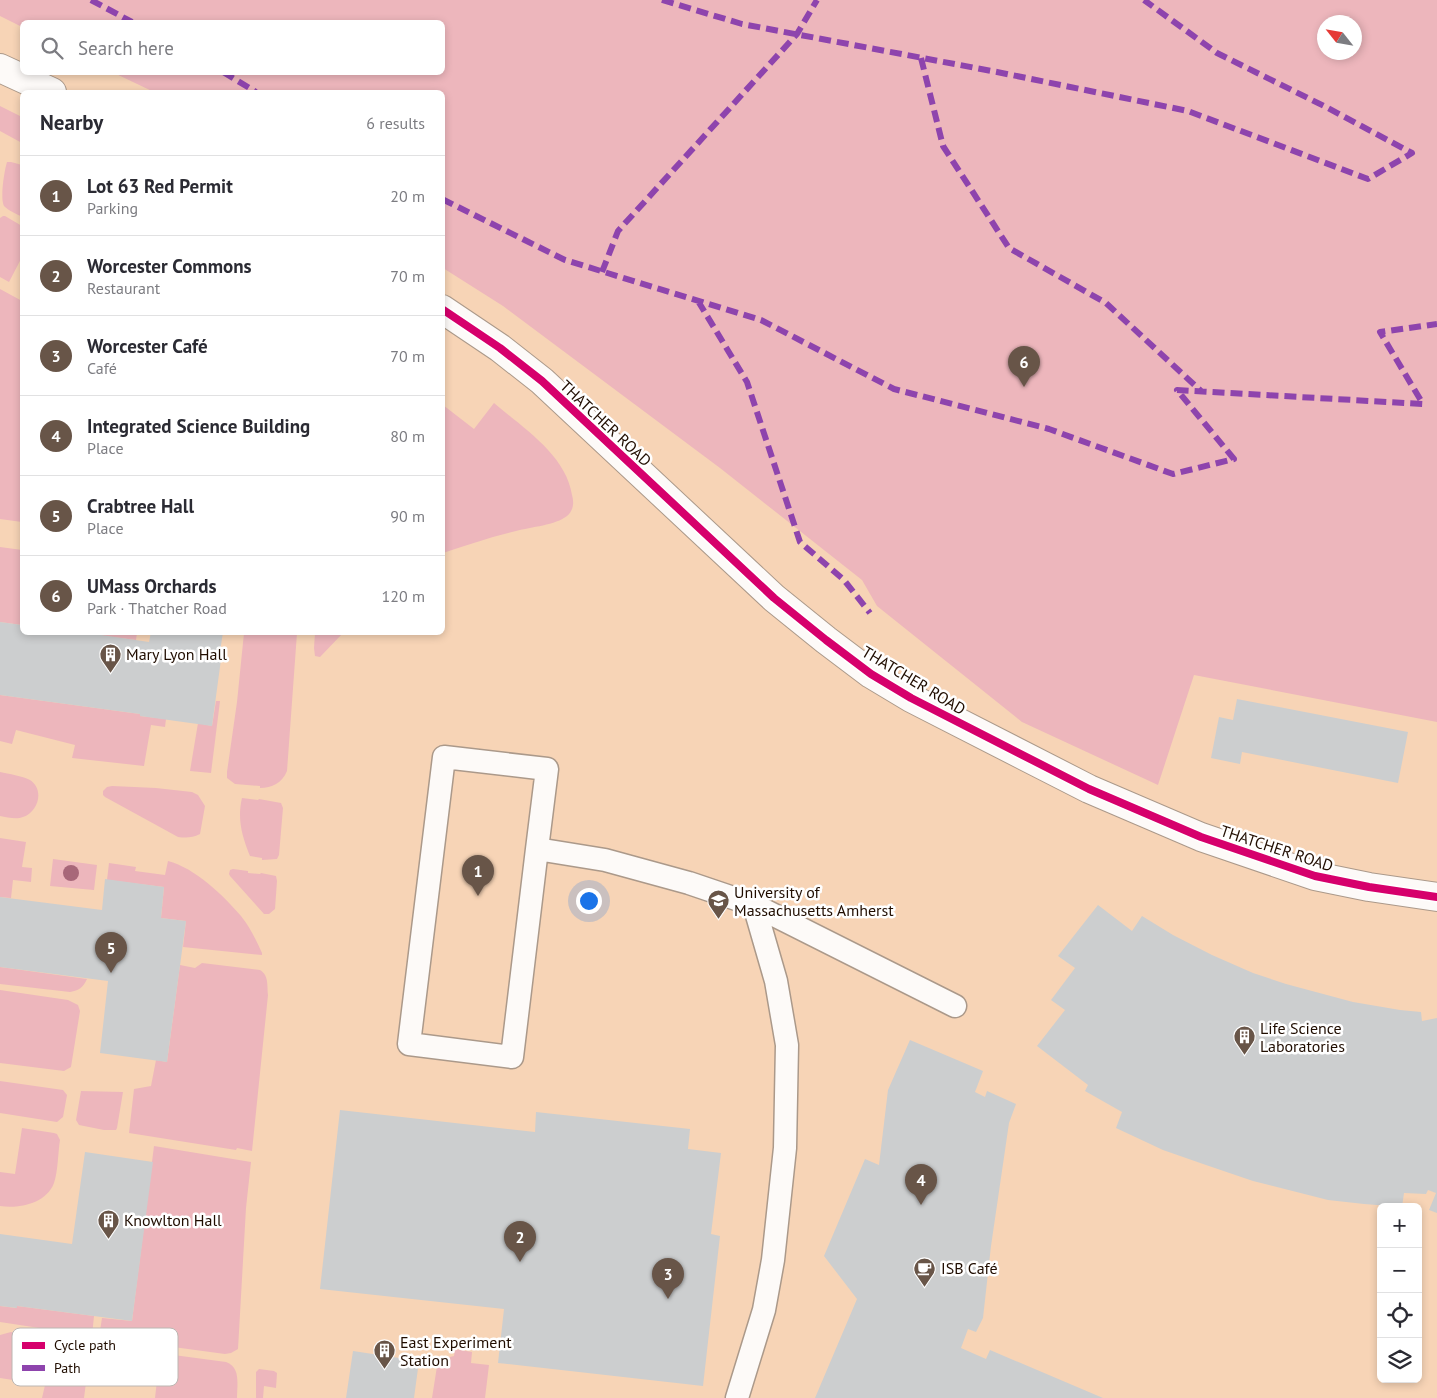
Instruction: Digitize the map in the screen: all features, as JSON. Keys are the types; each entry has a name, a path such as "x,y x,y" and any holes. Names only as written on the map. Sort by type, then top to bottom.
{"street":[{"path":"0,68 48,90"},
{"name":"THATCHER ROAD","path":"445,311 500,348 542,381 774,598 871,674 910,698 1089,789 1201,838 1315,876 1369,888 1437,897"}],"lane":[{"path":"444,756 546,769 537,849 512,1057 409,1044 444,756"},
{"path":"537,849 614,863 689,883 754,905 955,1006"},
{"path":"737,1398 764,1310 772,1260 785,1148 787,1045 776,981 754,905"}],"shaded area":[{"name":"University of Massachusetts Amherst","path":"0,0 1437,0 1437,1398 0,1398"},
{"path":"0,0 1437,0 1437,722 1194,675 1158,785 1022,722 877,606 862,580 720,468 503,306 445,269 445,90 150,90 118,75 445,75 445,20 20,20 20,26 0,16"},
{"path":"0,106 20,116 20,142 0,131"},
{"path":"7,162 20,164 20,216 4,206 2,198"},
{"path":"5,216 20,225 20,261 9,282 0,277 0,218"},
{"path":"0,289 20,300 20,522 0,519"},
{"path":"494,403 542,443 561,467 568,481 573,500 573,506 569,514 556,522 497,536 445,552 445,407 474,429"},
{"path":"0,547 20,550 20,625 0,622"},
{"path":"97,635 137,635 136,640"},
{"path":"244,635 297,635 287,771 279,782 272,786 260,788 260,786 235,784 227,778"},
{"path":"315,635 341,635 320,657 315,656"},
{"path":"0,695 166,719 165,727 151,725 144,766 72,758 75,745 16,730 12,744 0,741"},
{"path":"216,701 220,701 211,773 190,771 198,723 212,726"},
{"path":"0,772 30,780 35,784 38,800 33,811 17,818 0,816"},
{"path":"107,787 156,788 192,792 198,795 205,806 200,834 178,837 105,797 103,791"},
{"path":"242,798 281,803 283,808 279,855 277,859 262,860 262,858 250,856 241,827"},
{"path":"0,838 26,842 22,867 32,868 31,882 13,880 11,898 0,897"},
{"path":"53,859 97,865 94,890 50,886"},
{"path":"168,861 198,876 226,900 247,925 262,955 183,947 186,921 161,918 164,887 107,880 109,863 136,867 135,871 165,875"},
{"path":"230,870 248,871 248,873 276,876 275,909 269,914 264,914 230,876"},
{"path":"202,963 260,970 266,978 268,995 252,1151 129,1133 134,1089 151,1086 156,1060 167,1062 180,965 195,968"},
{"path":"0,967 87,979 84,985 70,992 0,984"},
{"path":"0,990 68,1000 78,1005 80,1011 71,1067 64,1071 0,1063"},
{"path":"0,1081 63,1090 67,1095 63,1117 57,1122 0,1113"},
{"path":"81,1091 123,1092 116,1130 104,1130 79,1125 76,1120"},
{"path":"22,1128 57,1134 60,1140 54,1183 45,1196 31,1204 15,1207 0,1206 0,1172 15,1174"},
{"path":"154,1146 251,1162 246,1208 238,1349 225,1354 178,1348 178,1328 100,1328 102,1318 132,1321"},
{"path":"0,1306 16,1308 17,1306 94,1316 93,1328 39,1328 0,1322"},
{"path":"12,1332 12,1380 0,1378 0,1335"},
{"path":"455,1349 472,1352 471,1363 489,1365 485,1398 432,1398 438,1360 454,1356"},
{"path":"178,1356 226,1362 231,1364 236,1372 237,1398 155,1398 156,1386 178,1386"},
{"path":"259,1369 277,1373 276,1388 264,1386 263,1398 256,1398 256,1372"},
{"path":"45,1386 86,1386 84,1398 42,1398"}],"building":[{"name":"Mary Lyon Hall","path":"0,622 20,625 20,635 101,635 149,642 150,635 223,635 212,726 0,695"},
{"path":"1237,699 1408,732 1398,783 1242,752 1240,764 1211,758 1219,717 1233,720"},
{"path":"105,879 164,887 161,918 186,921 167,1062 100,1053 108,981 0,967 0,897 102,910"},
{"name":"Life Science Laboratories","path":"1098,905 1132,931 1142,916 1173,935 1212,955 1253,973 1286,984 1353,1002 1421,1012 1422,1021 1437,1018 1437,1213 1429,1210 1436,1193 1428,1190 1426,1194 1404,1193 1403,1203 1377,1203 1377,1205 1328,1200 1253,1181 1163,1150 1116,1128 1122,1112 1085,1091 1088,1085 1037,1046 1065,1010 1051,1000 1075,968 1058,956"},
{"path":"910,1040 983,1071 975,1092 985,1097 987,1091 1016,1104 1009,1123 991,1246 983,1318 976,1332 968,1329 961,1348 986,1359 990,1350 1103,1398 815,1398 857,1299 824,1256 865,1159 879,1165 888,1090"},
{"path":"340,1110 535,1132 536,1112 690,1129 688,1149 721,1153 711,1234 720,1236 703,1386 498,1363 504,1309 320,1289"},
{"name":"Knowlton Hall","path":"85,1152 153,1162 132,1321 17,1306 17,1308 0,1306 0,1234 72,1244"},
{"name":"East Experiment Station","path":"353,1351 419,1361 414,1398 346,1398"}],"marked path":[{"path":"91,0 128,20"},
{"path":"662,0 742,24 997,72 1188,111 1368,179 1412,153 1324,106 1217,53 1144,0"},
{"path":"602,272 618,231 797,34 817,0"},
{"path":"921,58 943,146 1009,248 1106,303 1201,391"},
{"path":"228,75 253,90"},
{"path":"445,200 565,260 761,320 894,389 1049,429 1173,474 1234,459 1177,390 1423,404 1380,332 1437,324"},
{"path":"698,301 747,382 800,542 844,580 870,613"}],"cycle path":[{"path":"445,311 500,348 542,381 774,598 871,674 911,698 1089,789 1201,837 1315,876 1369,887 1437,897"}],"place":[{"name":"UMass Orchards","path":"1024,387"},
{"name":"Mary Lyon Hall","path":"110,673"},
{"name":"Lot 63 Red Permit","path":"478,896"},
{"name":"University of Massachusetts Amherst","path":"718,920"},
{"name":"Crabtree Hall","path":"111,973"},
{"name":"Life Science Laboratories","path":"1244,1056"},
{"name":"Integrated Science Building","path":"921,1205"},
{"name":"Knowlton Hall","path":"108,1239"},
{"name":"Worcester Commons","path":"520,1262"},
{"name":"ISB Café","path":"925,1287"},
{"name":"Worcester Café","path":"668,1299"},
{"name":"East Experiment Station","path":"384,1370"}]}
